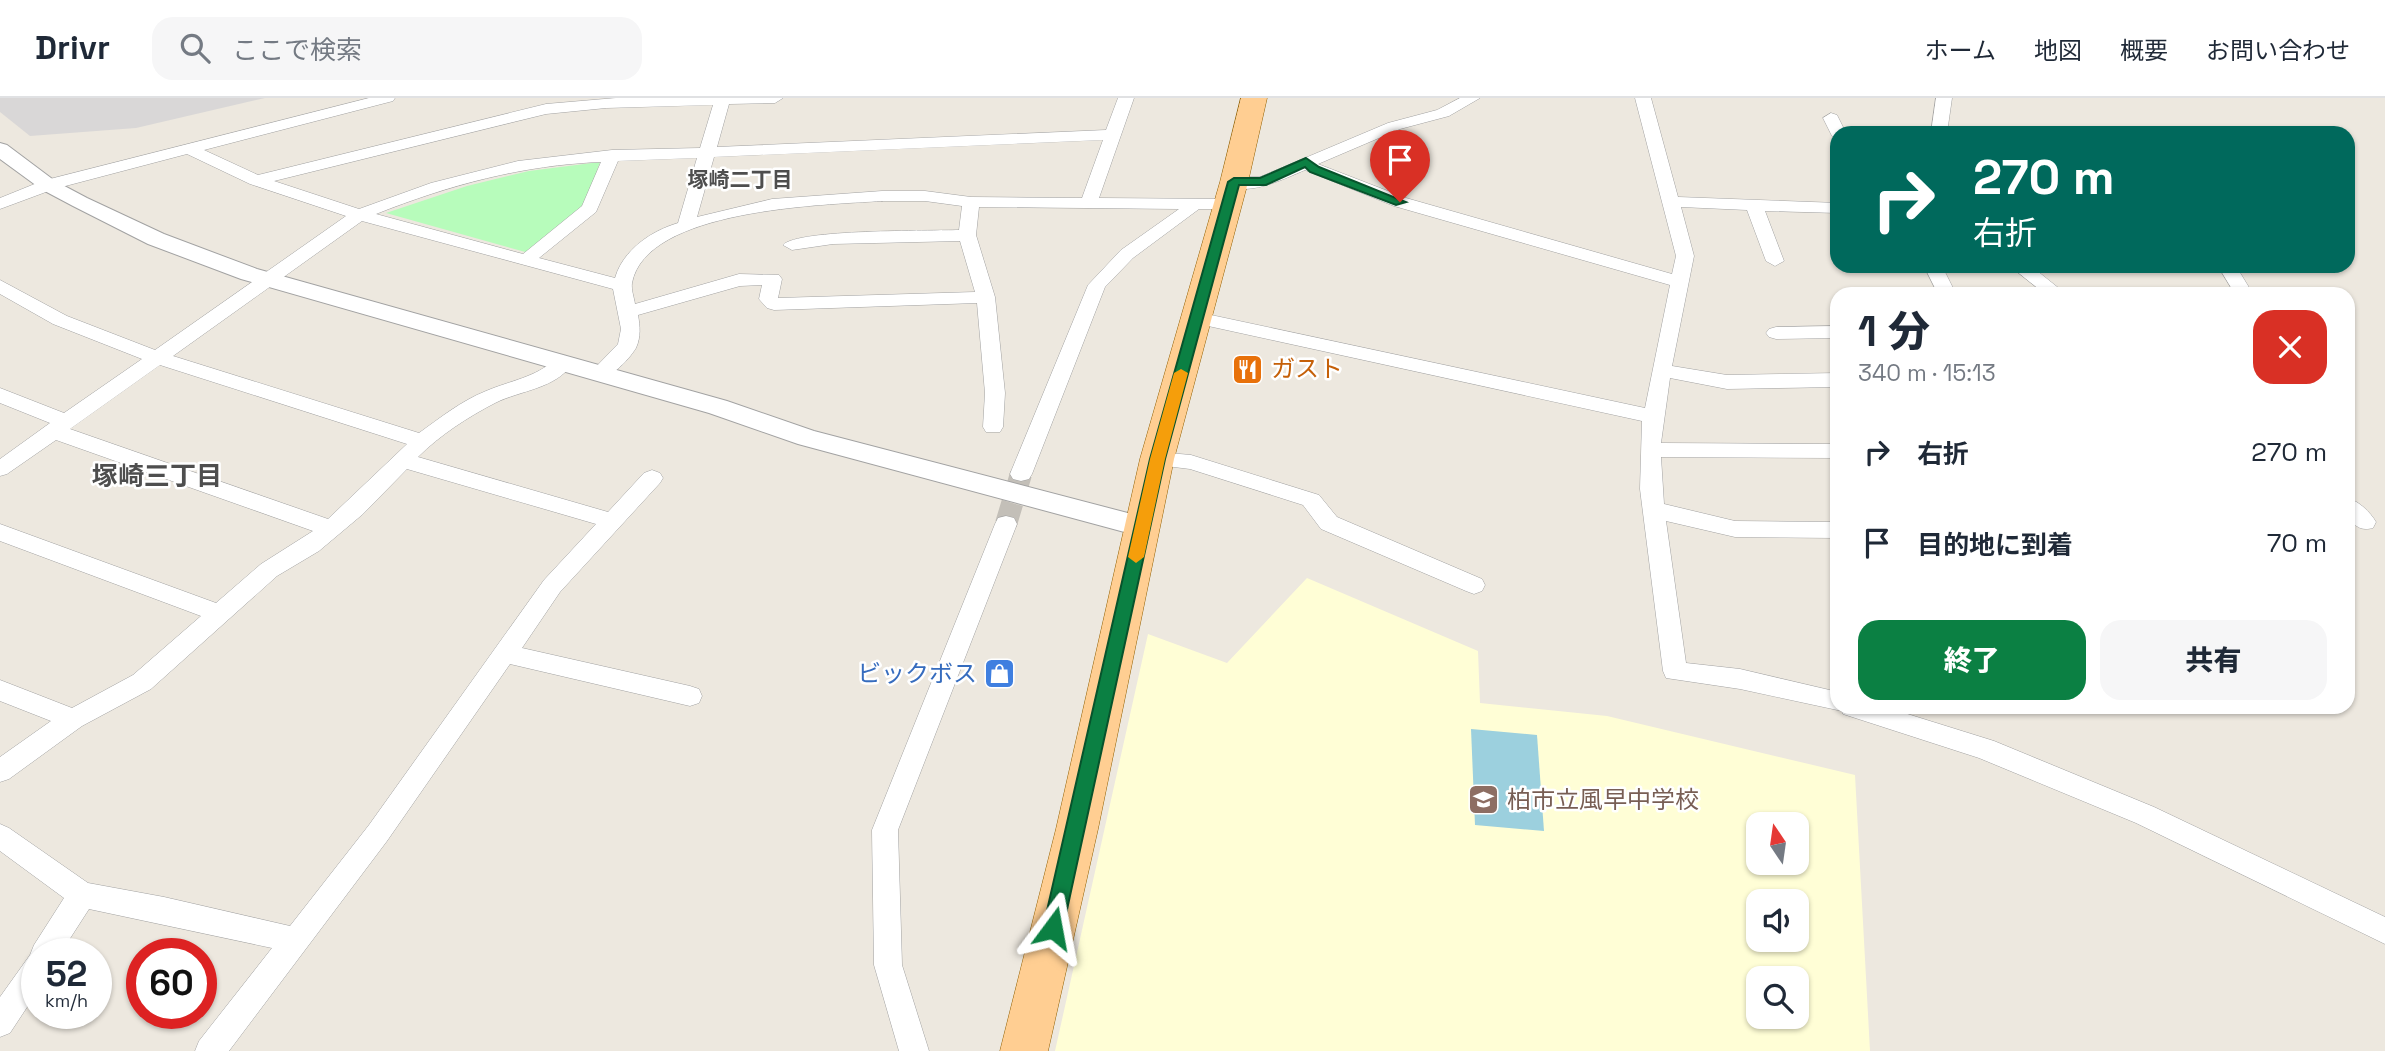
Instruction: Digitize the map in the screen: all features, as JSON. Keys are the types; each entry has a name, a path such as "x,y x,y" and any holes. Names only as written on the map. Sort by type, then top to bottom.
{"main road":[{"path":"1024,1051 1077,829 1157,459 1231,193 1254,98"}],"street":[{"path":"0,204 48,186 387,98"},
{"path":"256,180 525,113 584,104 775,98"},
{"path":"1088,204 1126,98"},
{"path":"1643,98 1685,256 1661,370 1651,450 1654,510 1675,671 1740,679 1830,700"},
{"path":"1942,126 1944,98"},
{"path":"686,224 723,99"},
{"path":"600,373 627,346 631,329 622,286 626,272 646,245 686,224 772,204 925,196 971,202 1190,203 1262,182 1394,126 1443,113 1461,100"},
{"path":"0,469 359,215 400,198 495,170 546,160 1113,135"},
{"path":"187,148 256,180 359,215 622,286"},
{"path":"0,149 48,186 156,239 267,279 718,407 807,438 1143,527"},
{"path":"526,260 590,208 612,155"},
{"path":"1306,162 1315,170 1400,202 1681,282"},
{"path":"971,202 967,236 986,298 995,393 993,427"},
{"path":"1671,202 1830,208"},
{"path":"1021,474 1097,285 1127,254 1191,208 1190,203"},
{"path":"1754,205 1775,261"},
{"path":"792,245 833,239 967,236"},
{"path":"2028,273 2048,287"},
{"path":"628,312 738,280 774,279 768,299 774,304 986,298"},
{"path":"0,286 60,320 155,357 422,441"},
{"path":"1197,318 1654,417"},
{"path":"1776,332 1830,332"},
{"path":"0,771 73,719 142,682 269,570 311,545 355,508 422,441 492,396 547,377 563,363"},
{"path":"1661,370 1727,382 1830,380"},
{"path":"0,395 60,426 330,528"},
{"path":"1651,450 1830,451"},
{"path":"1157,459 1191,462 1311,500 1329,523 1474,585"},
{"path":"403,460 612,521"},
{"path":"210,1051 377,833 552,586 652,478"},
{"path":"1654,510 1734,529 1830,530"},
{"path":"2355,513 2365,522"},
{"path":"914,1051 888,965 885,830 1006,524"},
{"path":"0,532 220,614"},
{"path":"504,653 690,696"},
{"path":"0,690 73,719"},
{"path":"1874,714 1985,749 2146,815 2385,931"},
{"path":"0,836 82,895 164,910 295,940"},
{"path":"54,938 82,895"},
{"path":"0,1023 21,990"}],"shaded area":[{"path":"0,98 265,98 136,128 30,136 0,112"},
{"name":"柏市立風早中学校","path":"1307,578 1478,651 1480,703 1607,716 1855,775 1870,1051 1055,1051 1148,634 1227,663"}],"green space":[{"path":"600,162 585,208 529,253 386,213 467,186 529,171"}],"water":[{"path":"1471,729 1537,735 1544,831 1475,825"}],"tunnel":[{"path":"1006,524 1021,474"}],"slow traffic":[{"path":"1136,557 1157,459 1181,373"}],"place":[{"name":"ガスト","path":"1248,369"},
{"name":"ビックボス","path":"1000,674"},
{"name":"柏市立風早中学校","path":"1484,800"}],"district":[{"name":"塚崎二丁目","path":"740,180"},
{"name":"塚崎三丁目","path":"157,476"}],"route":[{"path":"1053,928 1157,459 1234,182 1262,182 1306,162 1315,170 1400,202"}]}
